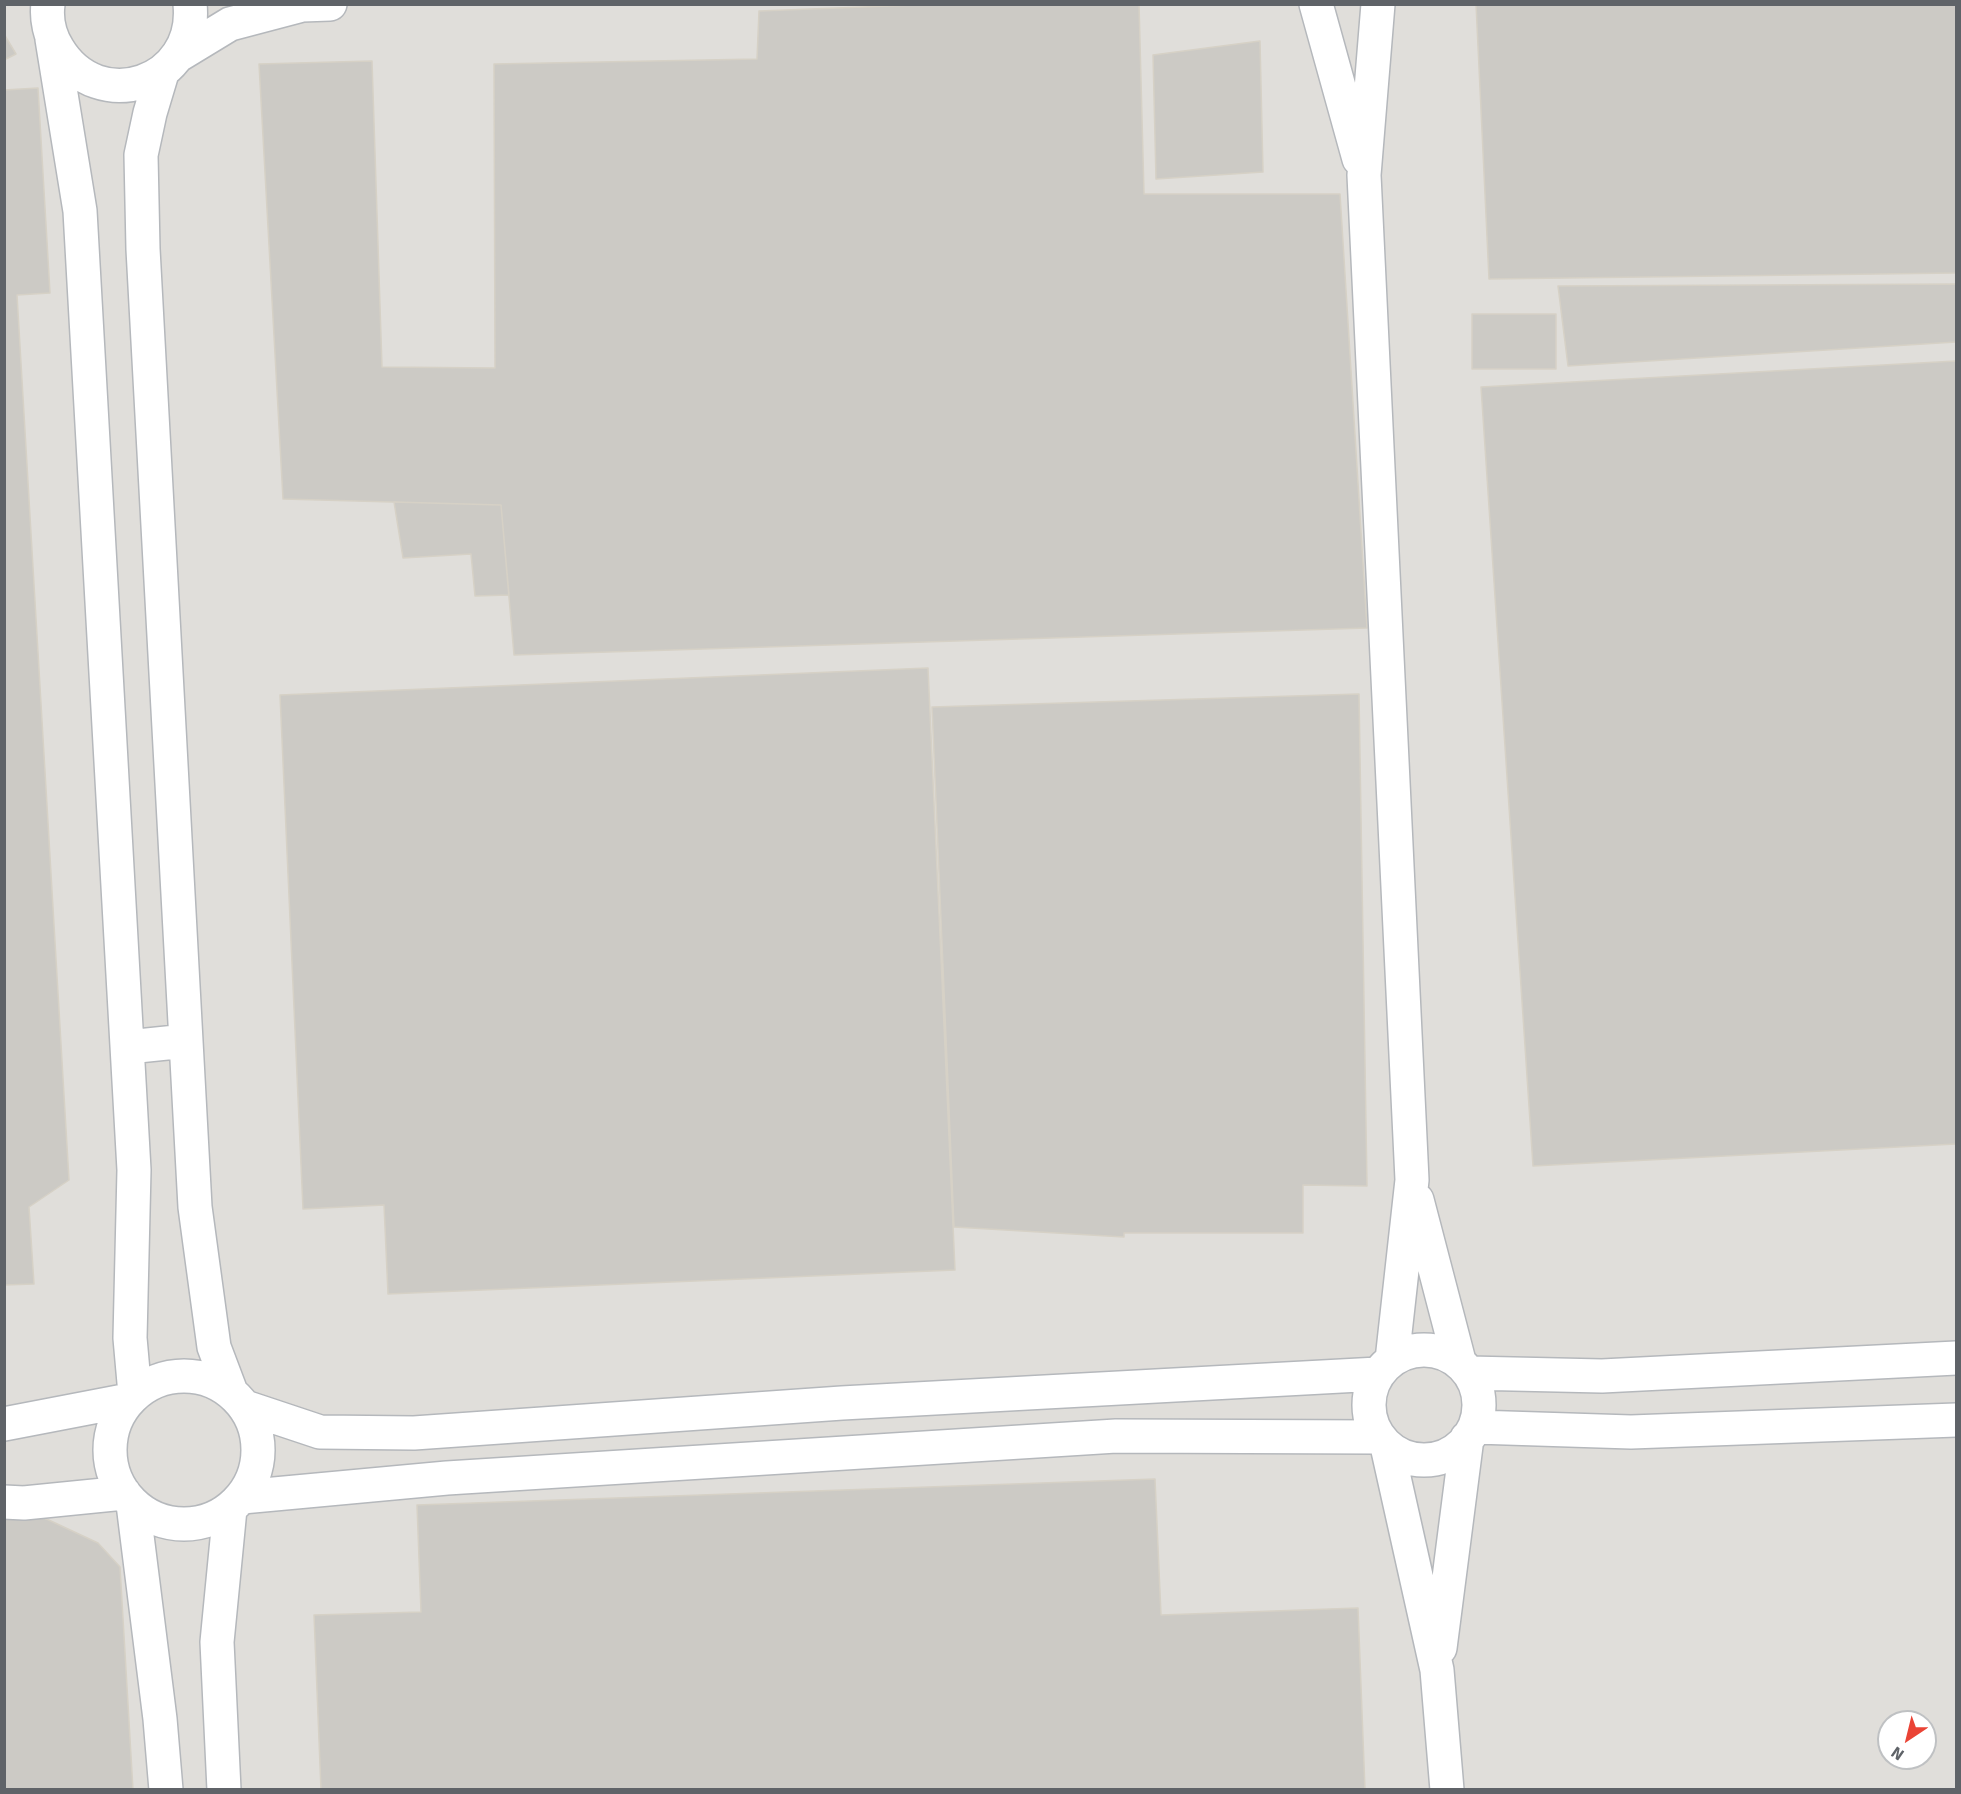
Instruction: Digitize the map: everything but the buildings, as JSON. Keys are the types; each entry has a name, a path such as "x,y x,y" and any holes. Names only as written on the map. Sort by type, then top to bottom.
{"street":[{"path":"190,4 192,21 150,113 141,155 143,249 195,1207 214,1347 238,1400 256,1429 259,1452 254,1476 236,1503 212,1520 191,1524 170,1523 151,1516 129,1499 114,1476 110,1456 111,1436 117,1417 132,1397 152,1382 172,1376 193,1376 213,1381 238,1400 320,1431 414,1433 1385,1367"},
{"path":"47,15 66,63 86,78 100,83 126,86 150,80 230,24 302,5 330,4"},
{"path":"1316,4 1364,175"},
{"path":"1378,4 1364,175 1412,1180 1385,1367"},
{"path":"47,15 80,211 134,1170 130,1338 132,1397"},
{"path":"128,1047 186,1041"},
{"path":"1412,1180 1464,1367 1478,1391 1480,1408 1471,1432 1437,1670"},
{"path":"1471,1432 1457,1450 1450,1455 1431,1461 1414,1460 1396,1453 1373,1428 1369,1409 1370,1391 1385,1367 1405,1353 1424,1350 1442,1353 1464,1367 1602,1376 1956,1358"},
{"path":"4,1424 132,1397"},
{"path":"633,1418 634,1466"},
{"path":"1471,1432 1631,1432 1956,1420"},
{"path":"236,1503 447,1478 1116,1436 1383,1441"},
{"path":"1383,1441 1437,1670 1447,1790"},
{"path":"4,1502 129,1499"},
{"path":"129,1499 160,1719 165,1790"},
{"path":"224,1790 218,1642 236,1503"}],"shaded area":[{"path":"5,5 1956,5 1956,1789 5,1790"}]}
